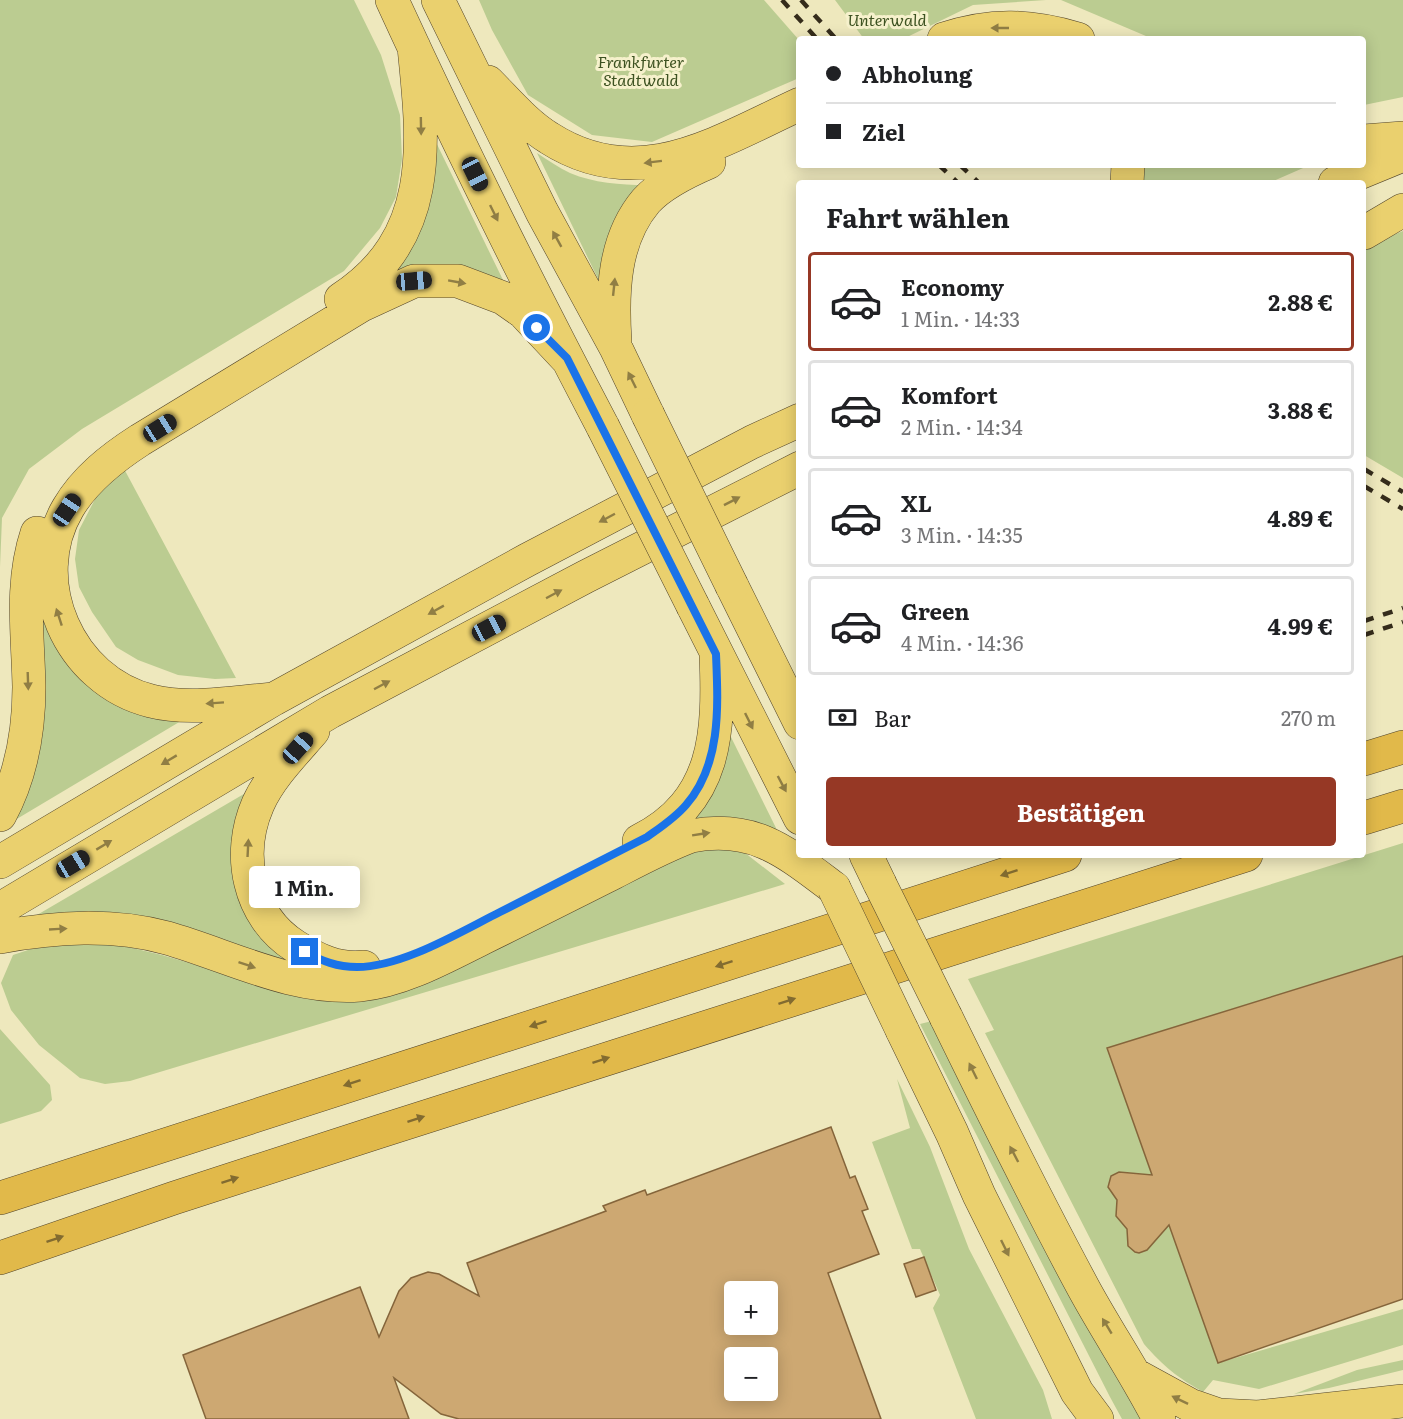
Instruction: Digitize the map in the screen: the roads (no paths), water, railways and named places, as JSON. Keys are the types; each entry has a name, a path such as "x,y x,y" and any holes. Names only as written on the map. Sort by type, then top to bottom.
{"highway":[{"path":"392,0 567,358 796,810"},
{"path":"438,0 542,212 615,346 753,632 796,715"},
{"path":"956,36 990,27 1024,27 1068,36"},
{"path":"0,815 18,772 25,741 29,688 25,597 35,539 53,496 106,444 356,290 385,260 409,216 419,175 421,120 414,47"},
{"path":"468,62 548,138 594,158 650,163 676,158 795,114"},
{"path":"615,346 613,296 616,268 623,242 647,200 681,175 795,114"},
{"path":"1366,141 1403,138"},
{"path":"1342,180 1403,155"},
{"path":"1366,218 1403,201"},
{"path":"1366,231 1403,210"},
{"path":"274,699 190,705 149,701 120,689 98,674 77,653 63,629 50,581 52,555 58,530 80,490 118,454 140,440 362,305 414,281 458,281 502,298 523,312 567,358"},
{"path":"0,862 274,699 527,560 752,442 796,422"},
{"path":"0,909 330,712 585,577 796,470"},
{"path":"753,632 796,670"},
{"path":"330,712 298,748 258,803 250,828 247,872 252,893 261,910 271,926 286,940 318,959 336,966 375,965 445,940 647,837 675,817 688,803 711,757 717,694 716,654"},
{"path":"1366,758 1403,747"},
{"path":"1366,817 1403,806"},
{"path":"0,937 57,928 105,928 132,931 167,938 302,981 338,985 362,984 386,979 440,959 676,841 691,836 720,832 748,837 796,855"},
{"path":"869,858 880,869 946,1017 998,1124 1085,1290 1137,1376 1159,1419"},
{"path":"0,1198 1056,858"},
{"path":"0,1258 370,1134 1237,858"},
{"path":"809,859 834,888 952,1133 1078,1406 1097,1419"},
{"path":"1137,1376 1190,1405 1219,1415 1258,1417 1403,1401"}],"railway":[{"path":"782,0 814,36"},
{"path":"801,0 833,36"},
{"path":"942,168 955,180"},
{"path":"963,168 976,180"},
{"path":"1366,470 1403,492"},
{"path":"1366,487 1403,509"},
{"path":"1366,620 1403,608"},
{"path":"1366,634 1403,622"}],"park label":[{"name":"Unterwald","path":"887,19"},
{"name":"Frankfurter Stadtwald","path":"641,70"}]}
